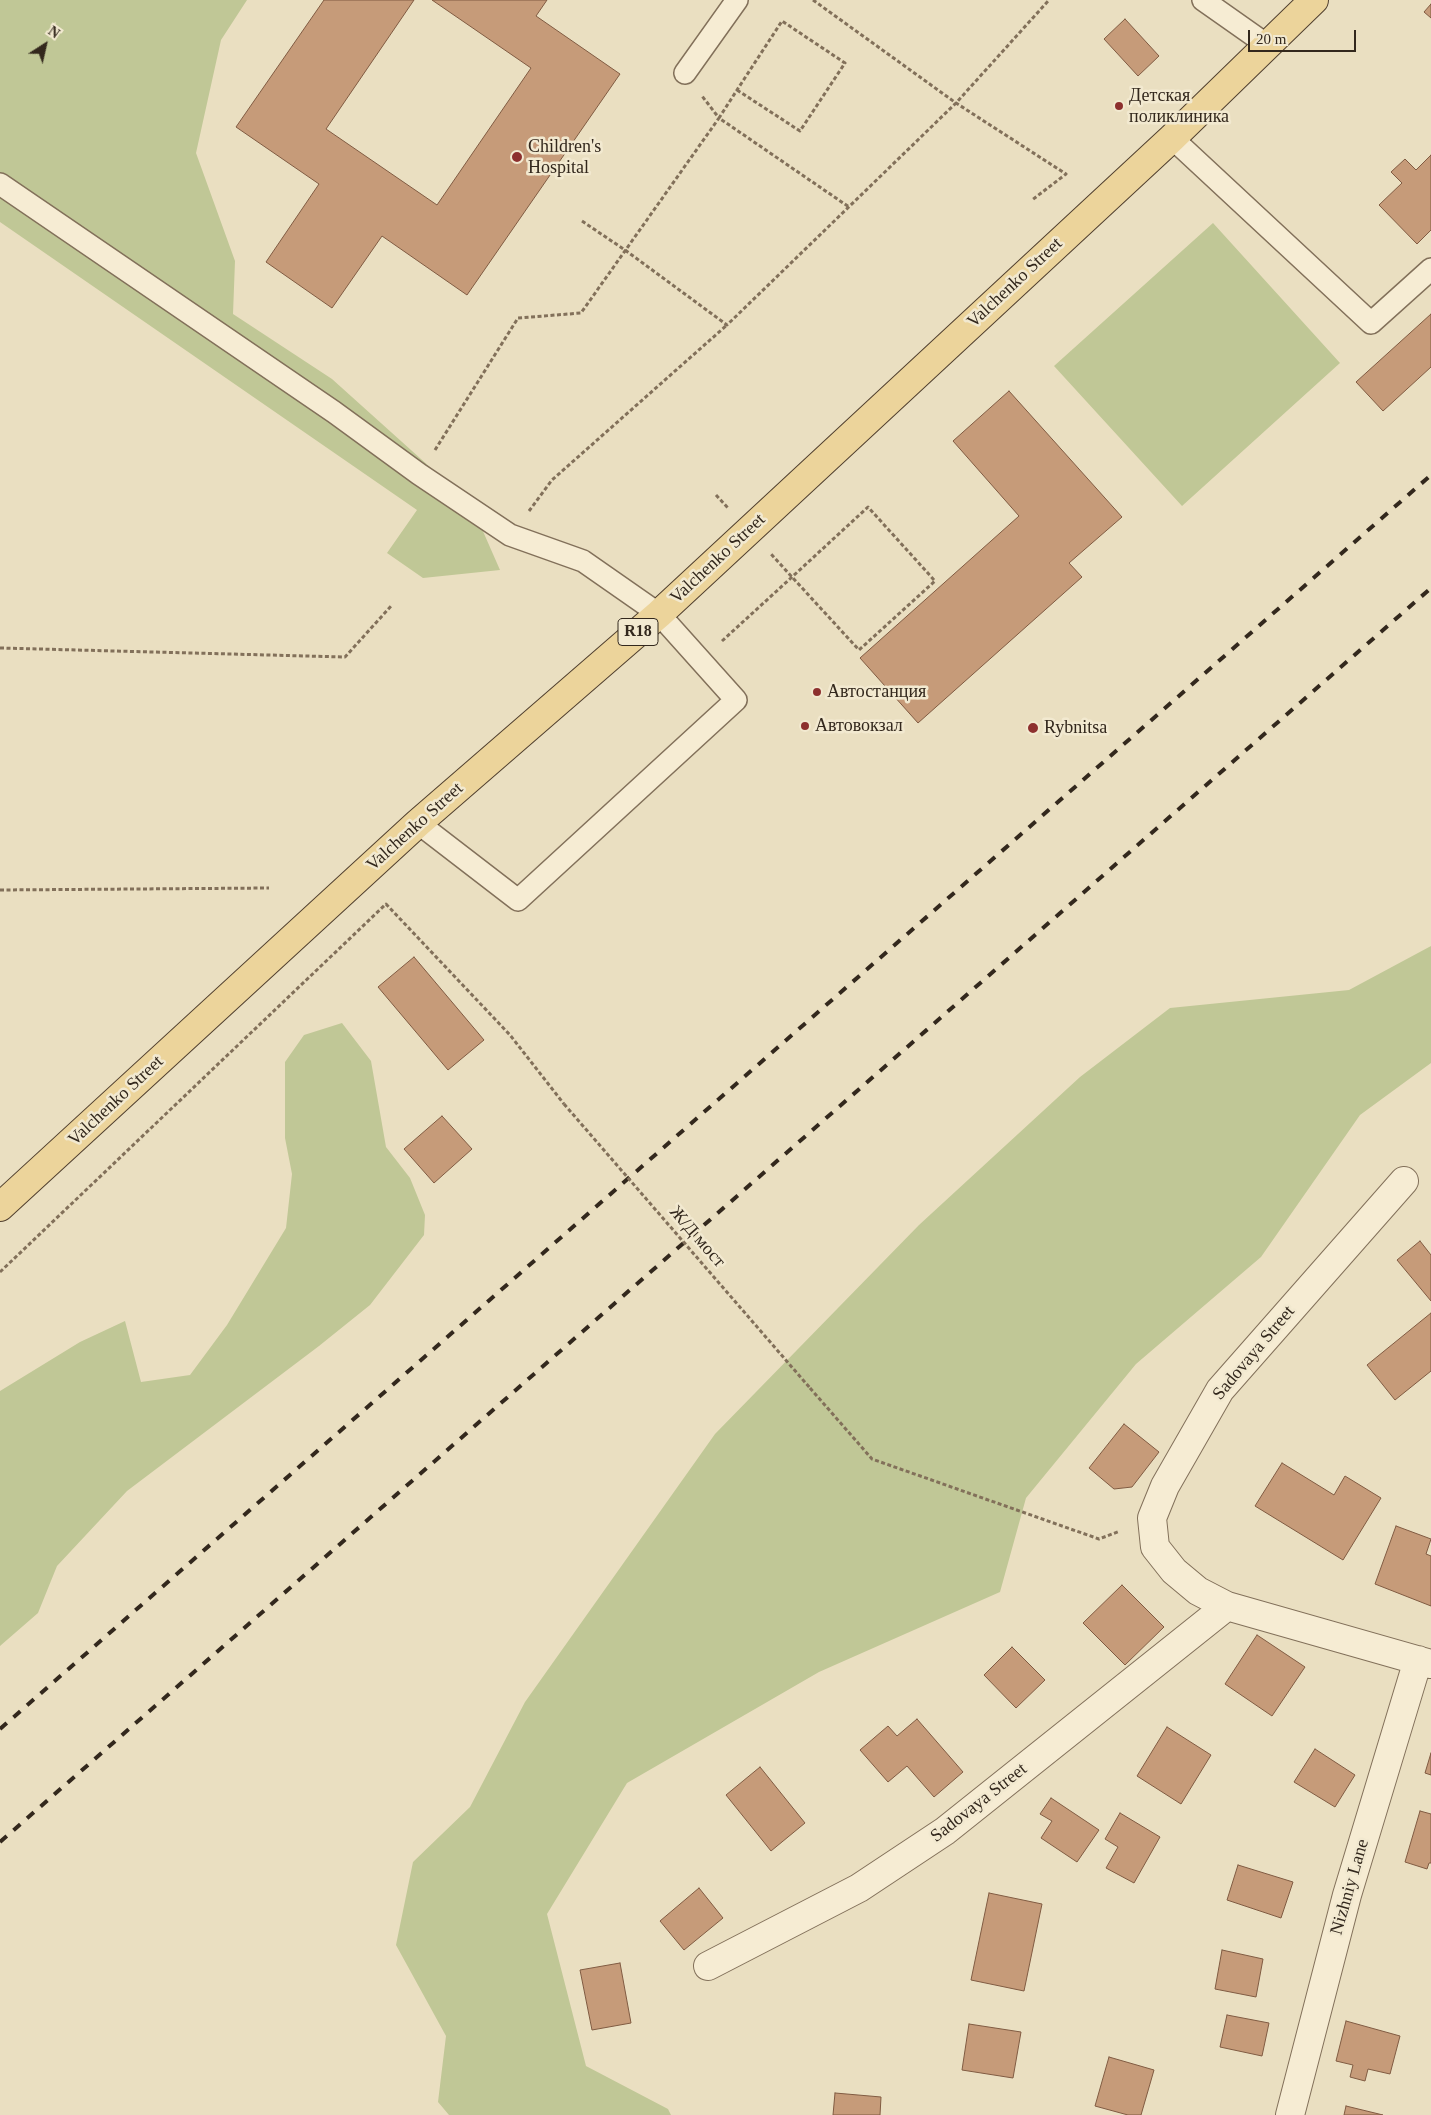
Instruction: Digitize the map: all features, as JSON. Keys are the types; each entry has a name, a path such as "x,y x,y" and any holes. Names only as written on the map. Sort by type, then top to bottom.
{"main road":[{"name":"Valchenko Street","path":"0,1207 418,823 659,614 1172,138 1307,2"}],"street":[{"name":"Sadovaya Street","path":"1404,1181 1220,1390 1165,1486 1152,1518 1155,1547 1174,1571 1198,1591 1227,1606 1424,1662"},
{"name":"Sadovaya Street","path":"708,1966 860,1888 945,1831 1227,1606"},
{"name":"Nizhniy Lane","path":"1290,2115 1347,1895 1424,1662"}],"lane":[{"path":"685,73 737,0"},
{"path":"1203,0 1266,45"},
{"path":"1172,138 1371,323 1431,269"},
{"path":"0,184 334,412 419,474 510,536 582,561 659,614 736,700 518,900 418,823"}],"path":[{"path":"813,0 956,103 1066,174 1032,200"},
{"path":"510,536 552,480 727,324 849,207 956,103 1048,0"},
{"path":"419,474 518,318 581,313 719,118 737,90 782,21 845,63 800,131 737,90"},
{"path":"685,73 719,118 849,207"},
{"path":"582,221 727,324"},
{"path":"701,660 792,577 868,507 935,581 859,650 792,577 716,495"},
{"path":"0,648 345,657 392,605"},
{"path":"0,890 269,888"},
{"name":"Ж/Д мост","path":"0,1272 386,904 510,1035 564,1104 872,1459 1099,1539 1152,1518"}],"green space":[{"path":"0,0 247,0 221,40 196,153 235,261 233,314 332,379 471,504 500,570 423,578 387,553 417,510 0,222"},
{"path":"1213,223 1340,363 1182,506 1054,366"},
{"path":"1431,946 1431,1063 1360,1115 1261,1257 1136,1364 1026,1498 1000,1592 819,1672 627,1783 547,1914 586,2066 668,2109 671,2115 449,2115 438,2102 446,2036 396,1945 413,1862 470,1807 525,1702 715,1434 919,1225 1080,1077 1170,1008 1349,990"},
{"path":"342,1023 371,1061 386,1147 410,1178 425,1215 424,1235 370,1305 319,1346 127,1491 57,1566 38,1613 0,1646 0,1391 80,1342 125,1321 141,1382 190,1375 227,1325 286,1228 292,1174 285,1138 285,1062 304,1035"}],"building":[{"name":"Children's Hospital","path":"324,0 414,0 326,129 437,205 531,68 432,0 547,0 536,16 620,74 467,295 382,236 332,308 266,262 319,184 236,127"},
{"path":"1431,4 1431,18 1424,12"},
{"path":"1125,19 1159,56 1138,76 1104,39"},
{"path":"1431,155 1431,230 1417,244 1379,205 1402,183 1391,172 1405,159 1416,170"},
{"path":"1431,314 1431,367 1383,411 1356,382"},
{"path":"1009,391 1122,517 1069,563 1082,577 918,723 860,658 1019,516 953,441"},
{"path":"414,957 484,1040 448,1070 378,987"},
{"path":"442,1116 472,1149 434,1183 404,1149"},
{"path":"1420,1241 1431,1255 1431,1301 1397,1260"},
{"path":"1431,1313 1431,1371 1395,1400 1367,1365"},
{"path":"1124,1424 1159,1452 1132,1487 1114,1489 1089,1468"},
{"path":"1282,1463 1334,1495 1345,1476 1381,1498 1343,1560 1255,1506"},
{"path":"1396,1526 1431,1539 1426,1554 1431,1556 1431,1606 1375,1584"},
{"path":"1122,1585 1164,1627 1125,1665 1083,1623"},
{"path":"1257,1635 1305,1667 1272,1716 1225,1684"},
{"path":"1012,1647 1045,1680 1016,1708 984,1675"},
{"path":"917,1719 963,1772 934,1797 907,1766 888,1782 860,1750 888,1726 897,1736"},
{"path":"1167,1727 1211,1755 1181,1804 1137,1776"},
{"path":"1315,1749 1355,1775 1335,1807 1294,1782"},
{"path":"1431,1753 1431,1775 1425,1773"},
{"path":"760,1767 805,1823 771,1851 726,1795"},
{"path":"1051,1798 1099,1830 1077,1862 1041,1838 1052,1821 1040,1814"},
{"path":"1420,1811 1431,1814 1431,1863 1429,1863 1427,1869 1405,1862"},
{"path":"1120,1813 1160,1837 1134,1883 1106,1868 1118,1847 1105,1839"},
{"path":"1238,1865 1293,1882 1281,1918 1227,1900"},
{"path":"699,1888 723,1918 684,1950 660,1921"},
{"path":"989,1893 1042,1904 1024,1991 971,1980"},
{"path":"1222,1950 1263,1959 1256,1997 1215,1989"},
{"path":"620,1963 631,2023 592,2030 580,1970"},
{"path":"1227,2015 1269,2023 1262,2056 1220,2047"},
{"path":"1346,2021 1400,2036 1390,2074 1368,2069 1365,2081 1350,2077 1353,2065 1336,2061"},
{"path":"969,2024 1021,2032 1013,2078 962,2070"},
{"path":"1109,2057 1154,2070 1141,2115 1128,2115 1095,2106"},
{"path":"835,2093 881,2097 880,2115 833,2115"},
{"path":"1346,2106 1383,2115 1344,2115"}],"railway":[{"path":"0,1729 1431,475"},
{"path":"0,1842 1431,588"}],"place":[{"name":"Детская поликлиника","path":"1119,106"},
{"name":"Children's Hospital","path":"517,157"},
{"name":"Автостанция","path":"817,692"},
{"name":"Автовокзал","path":"805,726"},
{"name":"Rybnitsa","path":"1033,728"}]}
